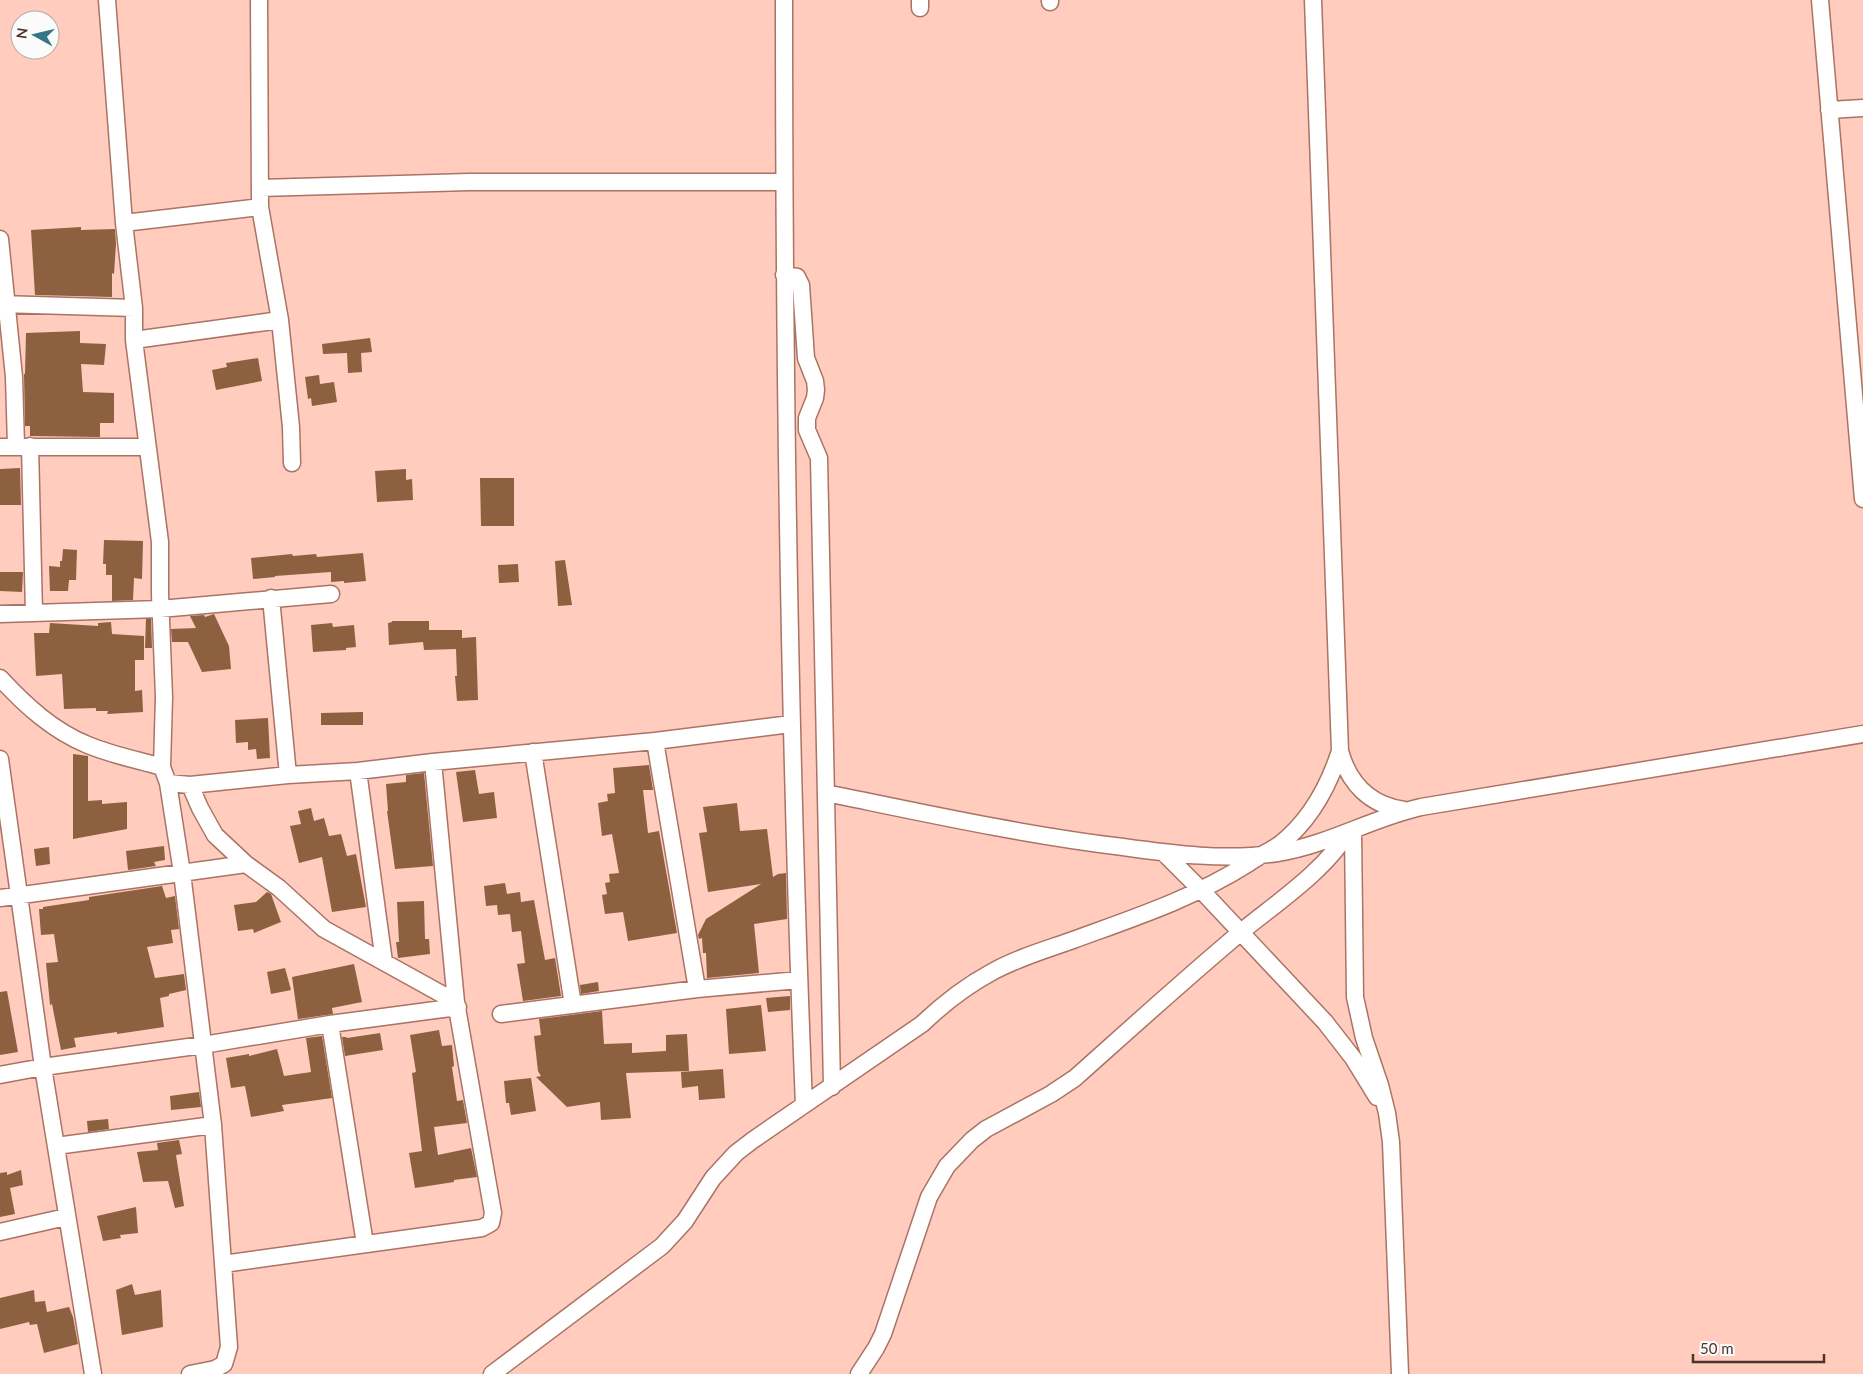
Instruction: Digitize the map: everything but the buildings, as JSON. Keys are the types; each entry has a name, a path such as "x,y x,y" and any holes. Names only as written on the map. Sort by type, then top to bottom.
{"street":[{"path":"107,0 124,223 134,308 134,340 147,447 152,465 160,542 160,609 164,696 162,768 168,784 182,873 213,1125 223,1264 227,1357 224,1364 215,1369 190,1374"},
{"path":"259,0 260,207 280,320 291,427 292,463"},
{"path":"784,0 784,275 792,724 804,1105"},
{"path":"1313,0 1340,751 1348,773 1362,792 1382,805 1405,810"},
{"path":"1820,0 1829,110 1857,366 1863,499"},
{"path":"1829,110 1863,108"},
{"path":"260,188 469,182 784,182"},
{"path":"124,223 260,207"},
{"path":"0,239 3,304 23,446 34,613"},
{"path":"784,275 797,277 802,284 806,358 816,390 806,424 819,458 832,1087"},
{"path":"3,304 134,308"},
{"path":"134,340 280,320"},
{"path":"0,448 23,446 147,447"},
{"path":"0,614 160,609 331,594"},
{"path":"271,598 288,775"},
{"path":"0,678 20,699 53,726 76,739 102,750 162,768"},
{"path":"168,784 190,785 288,775 358,771 655,741 792,724"},
{"path":"826,793 1046,836 1164,853 1230,856 1261,855 1301,848 1350,832 1405,810 1863,734"},
{"path":"655,741 697,989"},
{"path":"492,1374 662,1246 685,1221 713,1178 736,1153 922,1024 955,995 1012,962 1202,891 1278,845 1310,813 1326,787 1340,751"},
{"path":"533,752 573,1005"},
{"path":"0,759 43,1067 93,1374"},
{"path":"223,1264 482,1228 491,1223 493,1212 457,1005 434,762"},
{"path":"358,771 384,962"},
{"path":"190,785 200,808 216,835 246,864 279,888 324,929 457,1005"},
{"path":"859,1374 883,1334 929,1197 947,1166 959,1152 986,1129 1035,1103 1075,1078 1240,932 1324,863 1350,832"},
{"path":"1350,832 1355,998 1360,1024 1380,1085 1387,1113 1391,1142 1400,1374"},
{"path":"1164,853 1202,891 1335,1034 1368,1080 1387,1113"},
{"path":"0,898 246,864"},
{"path":"500,1014 697,989 799,980"},
{"path":"0,1075 457,1005"},
{"path":"330,1024 364,1244"},
{"path":"56,1146 213,1125"},
{"path":"0,1232 66,1217"}]}
